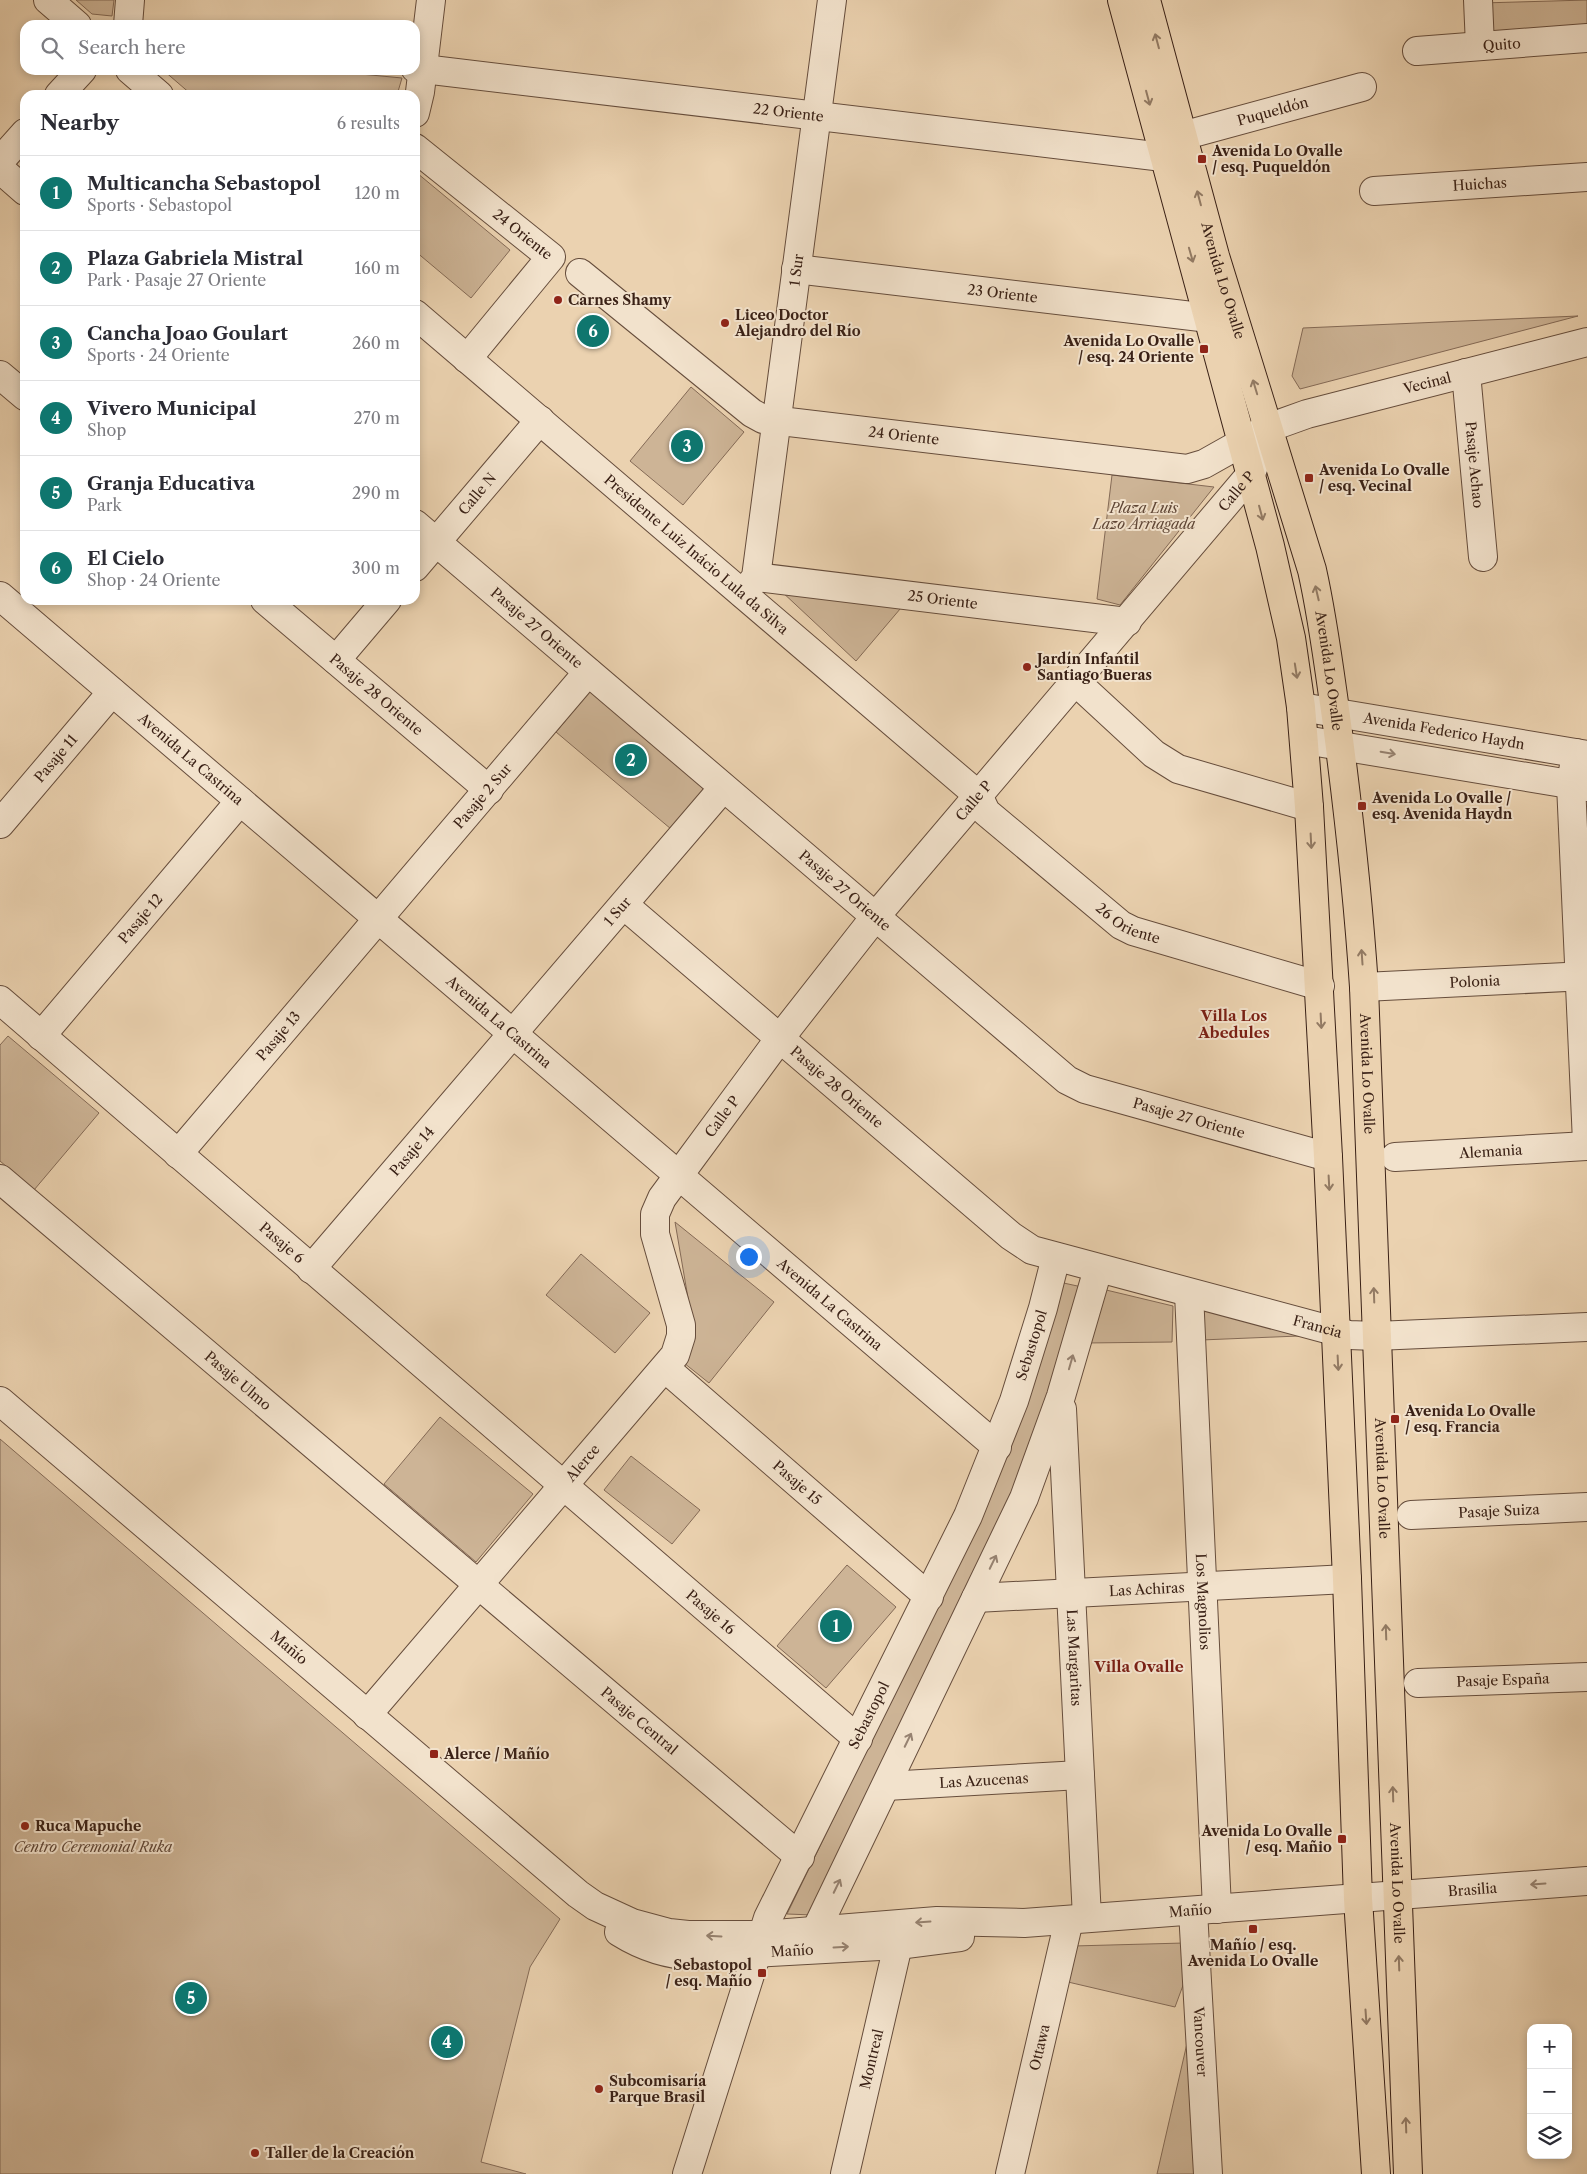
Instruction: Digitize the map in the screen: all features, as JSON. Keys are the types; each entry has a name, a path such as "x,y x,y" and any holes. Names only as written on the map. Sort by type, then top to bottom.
{"main road":[{"name":"Avenida Lo Ovalle","path":"1122,0 1163,157 1244,443 1284,601 1305,740 1328,1157 1347,1579 1358,1899 1376,2174"},
{"name":"Avenida Lo Ovalle","path":"1146,0 1215,256 1312,570 1319,602 1340,745 1356,877 1364,987 1396,1896 1408,2174"}],"street":[{"path":"48,0 71,20"},
{"path":"128,20 130,0"},
{"path":"420,64 432,0"},
{"name":"1 Sur","path":"749,586 776,422 832,0"},
{"path":"1478,0 1480,46"},
{"name":"Quito","path":"1417,51 1587,38"},
{"name":"22 Oriente","path":"420,69 1163,157"},
{"path":"64,90 77,75"},
{"path":"136,75 153,90"},
{"path":"417,90 418,75"},
{"name":"Puqueldón","path":"1182,136 1362,88"},
{"path":"0,161 20,139"},
{"name":"24 Oriente","path":"420,152 551,258 468,358"},
{"path":"0,169 20,187"},
{"name":"Huichas","path":"1374,192 1587,177"},
{"name":"23 Oriente","path":"796,270 1209,318"},
{"name":"24 Oriente","path":"580,273 752,413 763,419 776,422 1187,469 1204,464 1268,428"},
{"name":"Presidente Luiz Inácio Lula da Silva","path":"420,318 540,420 749,586 978,795"},
{"name":"Vecinal","path":"1268,428 1307,414 1587,342"},
{"name":"Pasaje Achao","path":"1466,373 1483,557"},
{"path":"0,375 20,392"},
{"name":"Calle N","path":"420,561 540,420"},
{"name":"Calle P","path":"680,1176 780,1038 875,918 1251,474 1268,428"},
{"name":"Pasaje 27 Oriente","path":"420,528 875,918 1075,1085 1328,1157"},
{"name":"25 Oriente","path":"749,586 1127,622"},
{"name":"Avenida La Castrina","path":"0,596 997,1447"},
{"name":"Pasaje 28 Oriente","path":"271,605 489,790"},
{"path":"336,660 383,605"},
{"name":"Pasaje 2 Sur","path":"379,920 588,672"},
{"path":"1076,682 1154,754 1168,764 1189,772 1309,807"},
{"name":"Pasaje 11","path":"0,824 112,692"},
{"name":"Avenida Federico Haydn","path":"1301,706 1581,754"},
{"path":"1462,766 1467,734"},
{"path":"1305,740 1579,786"},
{"path":"1581,754 1579,786 1587,1144"},
{"name":"1 Sur","path":"513,1034 723,788"},
{"name":"26 Oriente","path":"978,795 986,812 1127,928 1320,986"},
{"name":"Pasaje 12","path":"41,1036 240,801"},
{"name":"Pasaje 28 Oriente","path":"624,904 1016,1240 1032,1250 1056,1258"},
{"name":"Pasaje 13","path":"178,1154 379,920"},
{"name":"Polonia","path":"1364,987 1583,976"},
{"name":"Pasaje 6","path":"4,1012 41,1036 563,1486"},
{"name":"Pasaje 14","path":"311,1269 513,1034"},
{"name":"Alemania","path":"1394,1157 1587,1144"},
{"name":"Alerce","path":"367,1715 477,1584 665,1368 678,1347 681,1324 654,1224 658,1206 680,1176"},
{"name":"Pasaje Ulmo","path":"0,1179 477,1584"},
{"name":"Francia","path":"1056,1258 1336,1333 1376,1336 1587,1327"},
{"name":"Sebastopol","path":"687,2174 768,1918 929,1597 997,1447 1032,1345 1056,1258"},
{"path":"816,1930 1024,1498 1061,1396 1098,1269"},
{"name":"Los Magnolios","path":"1189,1293 1203,1587 1205,1910"},
{"name":"Pasaje 15","path":"665,1368 929,1597"},
{"name":"Las Margaritas","path":"1061,1396 1080,1775 1078,1919"},
{"name":"Mañío","path":"0,1401 578,1894 613,1915 659,1931 723,1936 760,1944 898,1945 989,1934 1024,1923"},
{"name":"Pasaje 16","path":"563,1486 858,1740"},
{"name":"Pasaje Suiza","path":"1411,1515 1587,1507"},
{"name":"Las Achiras","path":"976,1598 1347,1579"},
{"name":"Pasaje Central","path":"477,1584 800,1857"},
{"name":"Pasaje España","path":"1418,1683 1587,1676"},
{"name":"Las Azucenas","path":"886,1786 1080,1775"},
{"name":"Brasilia","path":"1358,1899 1587,1881"},
{"name":"Mañío","path":"760,1944 816,1930 937,1921 1024,1923 1358,1899"},
{"name":"Vancouver","path":"1205,1910 1208,2174"},
{"name":"Ottawa","path":"1010,2174 1078,1919"},
{"name":"Montreal","path":"845,2174 898,1945"}],"green space":[{"path":"76,0 114,0 112,16 92,14"},
{"path":"1587,0 1587,36 1483,39 1482,3"},
{"path":"169,75 371,75 402,78 398,90 186,90"},
{"path":"420,175 510,250 471,298 420,255"},
{"path":"1578,316 1300,389 1292,376 1303,328"},
{"path":"691,387 744,432 683,505 630,461"},
{"name":"Plaza Luis Lazo Arriagada","path":"1112,475 1214,487 1120,605 1097,599"},
{"path":"780,590 906,602 856,661"},
{"path":"590,691 705,789 671,829 556,732"},
{"path":"8,1036 99,1113 34,1190 0,1161 0,1045"},
{"path":"675,1222 774,1302 709,1383 679,1359 695,1339"},
{"path":"581,1254 650,1313 615,1353 546,1295"},
{"path":"1059,1282 1082,1287 1064,1357 994,1541 813,1915 787,1914 982,1513"},
{"path":"1102,1289 1173,1306 1172,1342 1086,1343"},
{"path":"1202,1308 1299,1336 1201,1340"},
{"path":"440,1417 533,1494 476,1562 384,1484"},
{"name":"Centro Ceremonial Ruka","path":"0,1439 560,1919 530,1967 481,2162 526,2174 0,2174"},
{"path":"631,1456 700,1510 672,1544 604,1490"},
{"path":"847,1565 896,1607 826,1688 777,1646"},
{"path":"1184,1943 1185,1980 1175,2007 1068,1982 1073,1946"},
{"path":"1188,2039 1200,2174 1157,2174"}],"place":[{"name":"Avenida Lo Ovalle / esq. Puqueldón","path":"1202,159"},
{"name":"Carnes Shamy","path":"558,300"},
{"name":"Liceo Doctor Alejandro del Río","path":"725,323"},
{"name":"El Cielo","path":"593,331"},
{"name":"Avenida Lo Ovalle / esq. 24 Oriente","path":"1204,349"},
{"name":"Cancha Joao Goulart","path":"687,446"},
{"name":"Avenida Lo Ovalle / esq. Vecinal","path":"1309,478"},
{"name":"Jardín Infantil Santiago Bueras","path":"1027,667"},
{"name":"Plaza Gabriela Mistral","path":"631,760"},
{"name":"Avenida Lo Ovalle / esq. Avenida Haydn","path":"1362,806"},
{"name":"Avenida Lo Ovalle / esq. Francia","path":"1395,1419"},
{"name":"Multicancha Sebastopol","path":"836,1626"},
{"name":"Alerce / Mañío","path":"434,1754"},
{"name":"Ruca Mapuche","path":"25,1826"},
{"name":"Avenida Lo Ovalle / esq. Mañio","path":"1342,1839"},
{"name":"Mañío / esq. Avenida Lo Ovalle","path":"1253,1929"},
{"name":"Sebastopol / esq. Mañío","path":"762,1973"},
{"name":"Granja Educativa","path":"191,1998"},
{"name":"Vivero Municipal","path":"447,2042"},
{"name":"Subcomisaría Parque Brasil","path":"599,2089"},
{"name":"Taller de la Creación","path":"255,2153"}],"district":[{"name":"Villa Los Abedules","path":"1234,1024"},
{"name":"Villa Ovalle","path":"1139,1667"}]}
